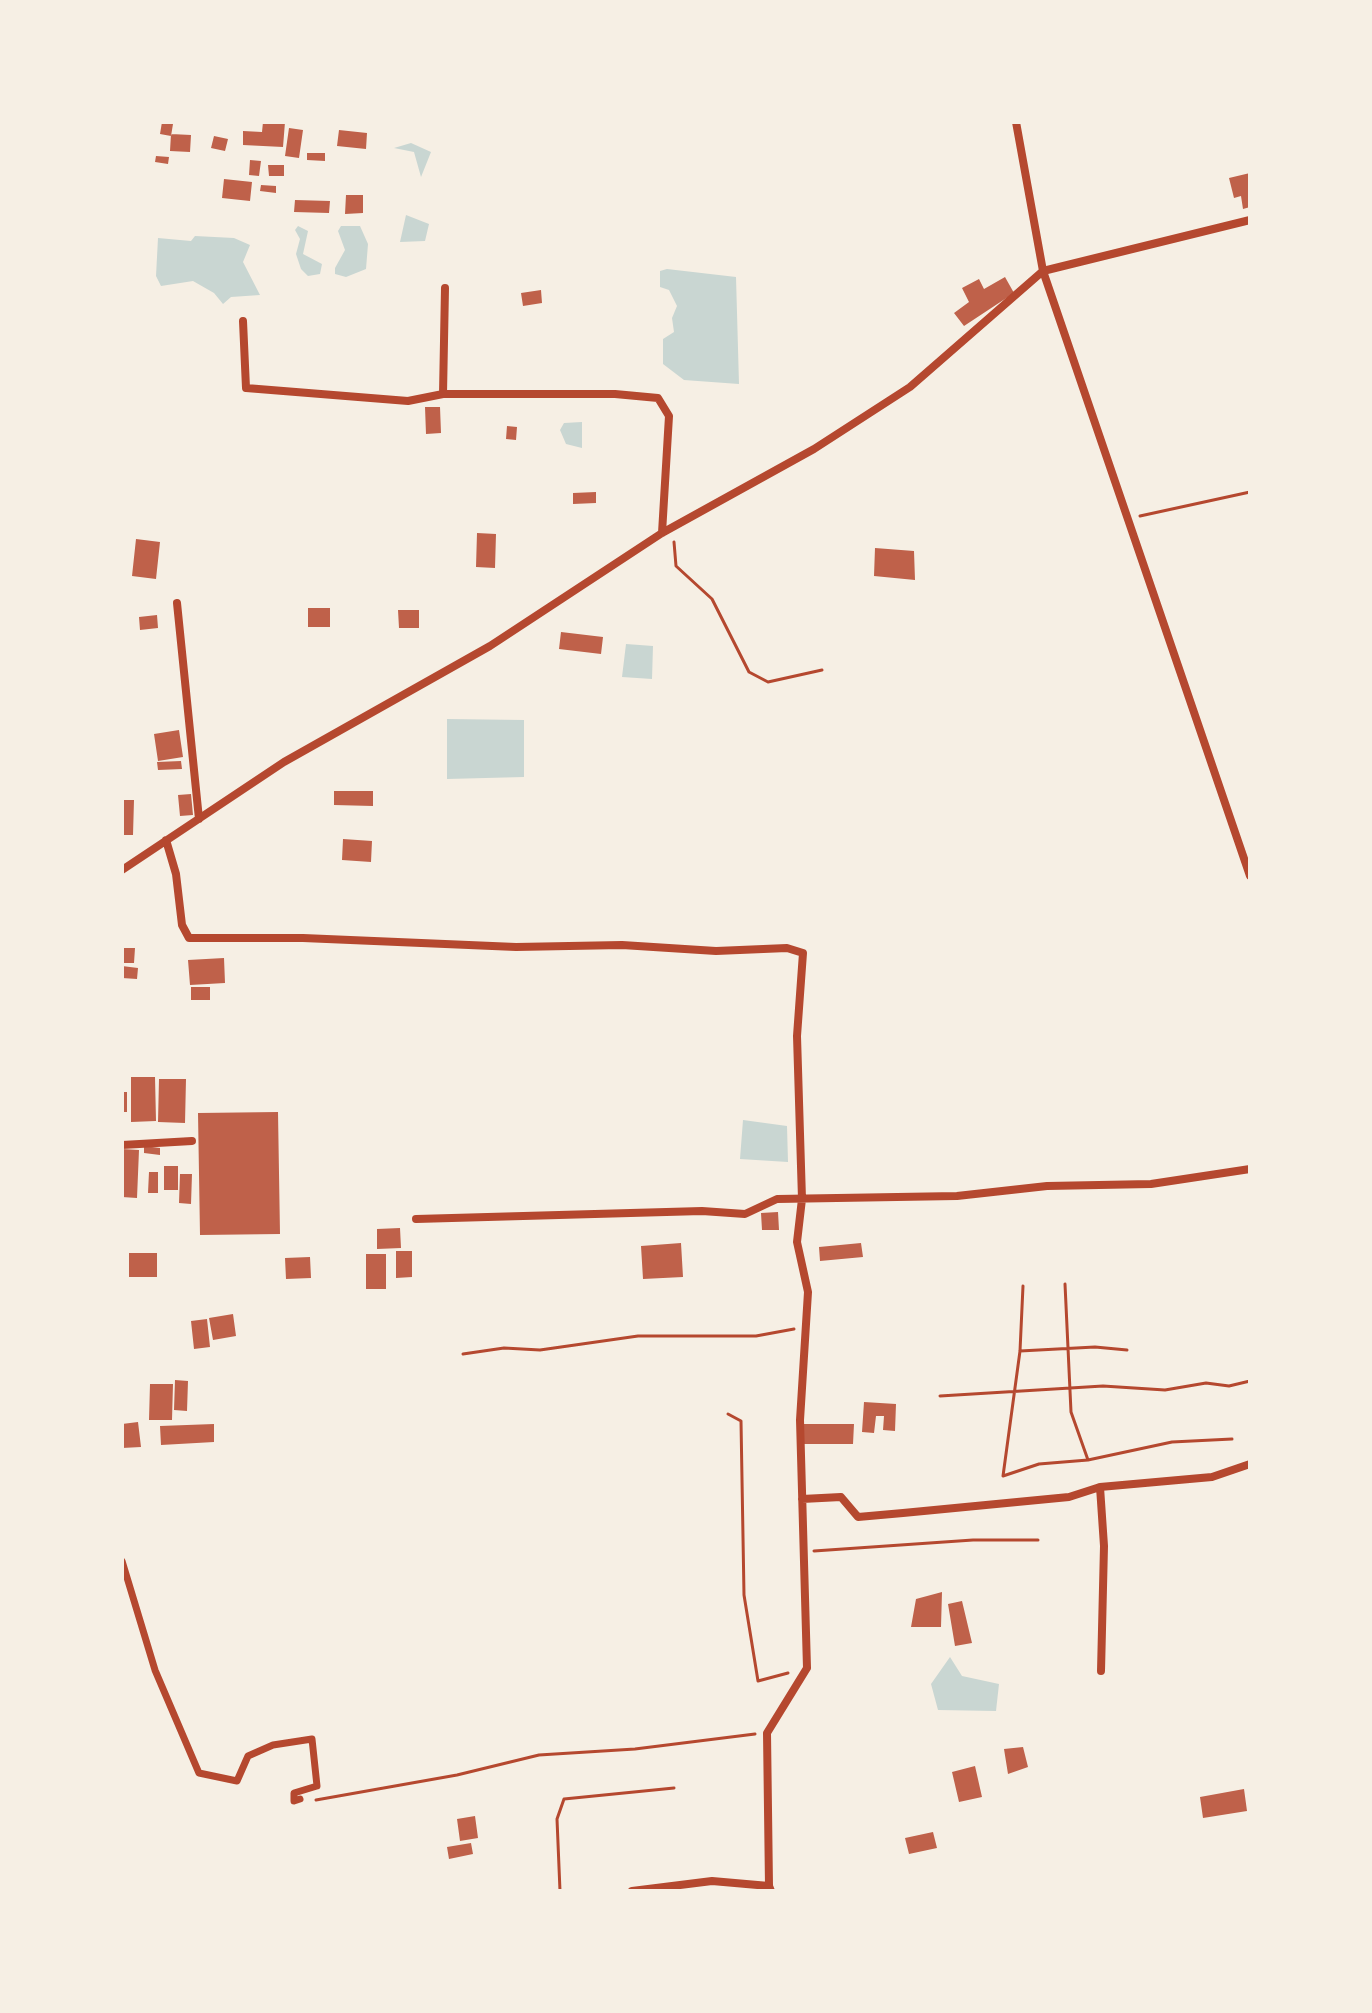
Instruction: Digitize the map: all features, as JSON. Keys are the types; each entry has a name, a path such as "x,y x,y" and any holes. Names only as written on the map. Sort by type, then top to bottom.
{"street":[{"path":"1016,122 1043,271 1250,876"},
{"path":"122,870 284,762 490,646 662,533 814,449 910,387 1043,271 1250,220"},
{"path":"443,394 445,288"},
{"path":"243,321 246,388 408,401 443,394 615,394 658,398 669,416 662,533"},
{"path":"177,603 199,819"},
{"path":"166,840 176,874 182,925 189,938 303,938 516,947 622,945 716,951 787,948 803,953 797,1036 802,1199 797,1242 808,1292 800,1420 807,1668 767,1733 770,1888 712,1881 632,1891"},
{"path":"122,1145 192,1141"},
{"path":"416,1219 702,1211 745,1214 777,1199 957,1196 1047,1186 1151,1184 1250,1169"},
{"path":"802,1499 841,1497 858,1517 1024,1504 1069,1497 1100,1487 1212,1477 1250,1464"},
{"path":"1100,1487 1104,1546 1101,1671"},
{"path":"122,1561 155,1670 199,1773 237,1781 248,1756 273,1745 312,1739 317,1786 294,1793 294,1801 300,1799"}],"path":[{"path":"1128,519 1250,492"},
{"path":"673,528 676,566 712,599 749,672 768,682 822,670"},
{"path":"1065,1284 1071,1412 1088,1460"},
{"path":"1023,1286 1020,1351 1003,1476 1039,1464 1088,1460 1172,1442 1232,1439"},
{"path":"463,1354 504,1348 540,1350 638,1336 756,1336 806,1328"},
{"path":"1020,1351 1095,1347 1127,1350"},
{"path":"940,1396 1103,1386 1165,1390 1206,1383 1229,1386 1250,1381"},
{"path":"728,1414 741,1421 744,1595 758,1681 807,1668"},
{"path":"803,1552 973,1540 1038,1540"},
{"path":"300,1799 326,1800 457,1775 539,1755 635,1749 767,1733"},
{"path":"560,1891 557,1819 564,1799 674,1788"}],"shaded area":[{"path":"411,143 431,152 421,177 414,152 394,148"},
{"path":"406,215 429,224 425,241 400,242"},
{"path":"298,226 308,231 303,254 322,264 320,274 308,276 301,269 296,254 300,239 295,230"},
{"path":"341,226 360,226 368,244 366,269 346,277 335,274 345,250 338,231"},
{"path":"195,236 234,238 250,245 243,262 260,295 231,297 223,304 214,293 193,281 161,286 156,276 158,238 191,241"},
{"path":"667,269 736,277 739,384 684,380 663,364 663,339 674,332 672,318 677,306 669,290 660,287 660,271"},
{"path":"582,422 582,448 566,444 560,430 564,423"},
{"path":"626,644 653,646 652,679 622,677"},
{"path":"447,719 524,720 524,777 447,779"},
{"path":"743,1120 787,1126 788,1162 740,1159"},
{"path":"950,1657 962,1676 999,1684 996,1711 938,1710 931,1684"}],"building":[{"path":"162,122 173,124 171,136 160,134"},
{"path":"263,122 285,122 283,147 243,145 243,131 262,132"},
{"path":"289,128 303,130 299,158 285,156"},
{"path":"339,130 367,133 366,149 337,146"},
{"path":"171,134 191,135 190,152 170,151"},
{"path":"214,136 228,139 225,151 211,148"},
{"path":"307,153 325,153 325,161 307,160"},
{"path":"156,156 169,157 168,164 155,162"},
{"path":"250,160 261,161 259,176 249,175"},
{"path":"268,165 284,165 284,176 269,176"},
{"path":"1250,173 1250,207 1243,209 1241,196 1234,198 1229,178"},
{"path":"224,179 252,182 250,201 222,198"},
{"path":"261,185 276,186 276,193 260,191"},
{"path":"346,195 363,195 363,213 345,214"},
{"path":"295,200 330,201 329,213 294,212"},
{"path":"1005,277 1014,293 964,326 954,313 969,302 962,288 979,279 984,289"},
{"path":"541,290 542,303 523,306 521,293"},
{"path":"425,407 440,407 441,433 426,434"},
{"path":"507,426 517,427 516,440 506,439"},
{"path":"596,492 596,503 573,504 573,493"},
{"path":"477,533 496,534 495,568 476,567"},
{"path":"136,539 160,542 156,579 132,576"},
{"path":"875,548 914,551 915,580 874,576"},
{"path":"308,608 330,608 330,627 308,627"},
{"path":"398,610 419,610 419,628 399,628"},
{"path":"157,615 158,628 140,630 139,617"},
{"path":"561,632 603,637 601,654 559,649"},
{"path":"179,730 183,757 158,761 154,734"},
{"path":"181,761 182,769 158,770 157,762"},
{"path":"334,791 373,791 373,806 334,805"},
{"path":"191,794 193,815 180,816 178,795"},
{"path":"122,800 134,800 133,835 122,835"},
{"path":"343,839 372,841 371,862 342,860"},
{"path":"122,948 135,948 134,963 122,963"},
{"path":"224,958 225,983 190,985 188,960"},
{"path":"122,966 138,968 137,979 122,978"},
{"path":"191,987 210,987 210,1000 191,1000"},
{"path":"131,1077 155,1077 156,1121 131,1122"},
{"path":"159,1079 186,1079 185,1123 158,1122"},
{"path":"122,1092 127,1092 127,1112 122,1112"},
{"path":"278,1112 280,1234 200,1235 198,1113"},
{"path":"144,1146 160,1148 160,1155 144,1153"},
{"path":"122,1149 139,1150 137,1198 122,1197"},
{"path":"164,1166 178,1166 178,1190 164,1190"},
{"path":"149,1172 158,1172 158,1193 148,1193"},
{"path":"180,1174 192,1174 191,1204 179,1203"},
{"path":"778,1212 779,1230 762,1230 761,1213"},
{"path":"400,1228 401,1248 377,1249 377,1229"},
{"path":"681,1243 683,1277 643,1279 641,1246"},
{"path":"861,1243 863,1257 820,1261 819,1247"},
{"path":"396,1251 412,1251 412,1277 396,1278"},
{"path":"129,1253 157,1253 157,1277 129,1277"},
{"path":"366,1254 386,1254 386,1289 366,1289"},
{"path":"310,1257 311,1278 286,1279 285,1258"},
{"path":"233,1314 236,1336 213,1340 209,1318"},
{"path":"207,1319 210,1347 194,1349 191,1321"},
{"path":"175,1380 188,1381 187,1411 174,1410"},
{"path":"150,1384 173,1384 172,1420 149,1420"},
{"path":"864,1402 896,1404 895,1431 883,1430 884,1416 876,1416 874,1433 862,1432"},
{"path":"138,1422 141,1447 122,1448 122,1424"},
{"path":"214,1424 214,1442 161,1445 160,1426"},
{"path":"804,1424 854,1424 853,1444 804,1444"},
{"path":"942,1592 941,1627 911,1627 916,1599"},
{"path":"962,1601 972,1643 955,1646 948,1604"},
{"path":"1023,1747 1028,1767 1008,1774 1004,1749"},
{"path":"975,1766 982,1797 959,1802 952,1772"},
{"path":"1244,1789 1247,1811 1203,1818 1200,1797"},
{"path":"475,1816 478,1838 460,1841 457,1819"},
{"path":"933,1832 937,1848 909,1854 905,1838"},
{"path":"471,1843 473,1854 449,1859 447,1847"}]}
